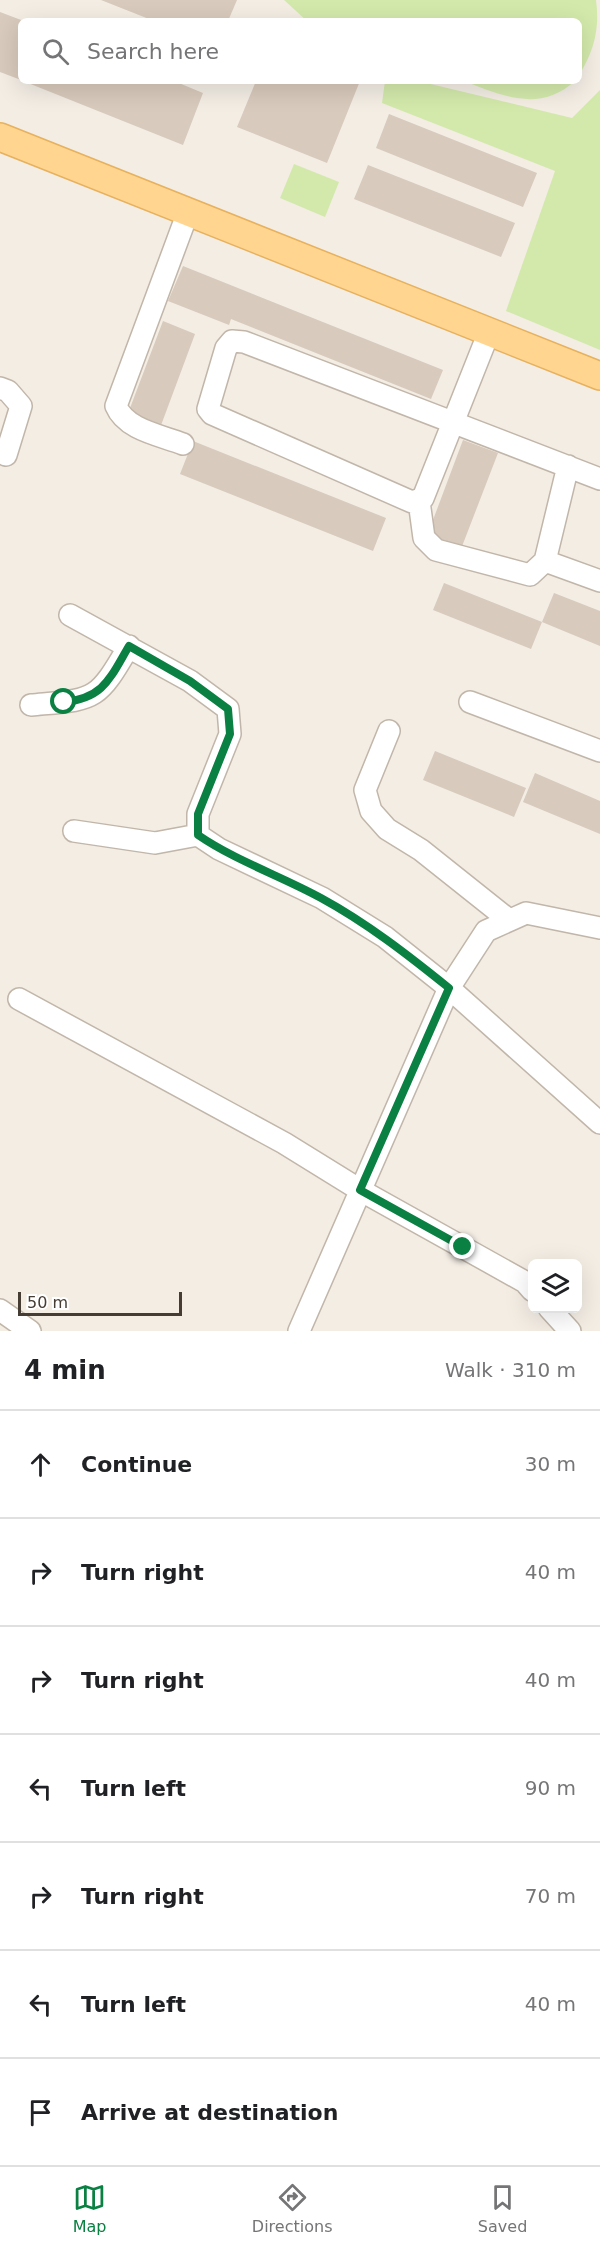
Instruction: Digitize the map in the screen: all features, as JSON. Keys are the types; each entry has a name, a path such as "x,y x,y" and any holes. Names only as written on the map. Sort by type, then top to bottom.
{"main road":[{"path":"0,137 600,376"}],"street":[{"path":"183,444 131,424 121,418 116,406 188,212"},
{"path":"489,332 454,421 423,498 419,501 412,502 212,414 208,409 208,402 226,348 232,341 244,342 454,421 600,479"},
{"path":"0,388 8,391 21,406 6,455"},
{"path":"419,501 424,538 436,550 530,575 545,561 568,466"},
{"path":"545,561 600,581"},
{"path":"70,615 190,681 228,709 230,734 198,814 198,835"},
{"path":"31,705 80,700 96,693 107,683 129,646"},
{"path":"470,702 600,751"},
{"path":"389,731 365,790 371,811 387,829 421,850 509,920"},
{"path":"74,831 155,843 198,835 219,849 270,871 385,937 449,988 600,1123"},
{"path":"299,1331 449,988 486,931 526,912 600,928"},
{"path":"19,999 284,1143 360,1190 528,1285"},
{"path":"0,1310 30,1331"},
{"path":"554,1313 570,1331"}],"green space":[{"path":"284,0 596,0 597,10 595,39 582,70 582,18 304,18"},
{"path":"385,84 430,84 572,118 600,90 600,350 506,311 555,171 382,103"},
{"path":"472,84 571,84 548,97 535,99 521,99"},
{"path":"294,164 339,182 325,217 280,198"}],"building":[{"path":"101,0 237,0 229,18 146,18"},
{"path":"0,12 18,19 18,79 0,72"},
{"path":"30,84 181,84 203,93 183,145"},
{"path":"255,84 359,84 327,163 237,127"},
{"path":"389,114 537,173 523,207 376,148"},
{"path":"368,165 515,223 501,257 354,199"},
{"path":"183,266 443,370 431,399 231,319 229,325 168,301"},
{"path":"163,321 195,334 160,428 127,416"},
{"path":"463,440 498,453 461,549 427,536"},
{"path":"193,441 386,518 373,551 180,474"},
{"path":"444,583 542,622 531,649 433,610"},
{"path":"554,593 600,611 600,646 542,622"},
{"path":"435,751 526,788 514,817 423,780"},
{"path":"535,773 600,801 600,834 523,802"}],"route":[{"path":"64,702 80,700 96,693 107,683 129,646 190,681 228,709 230,734 198,814 198,835 219,849 270,871 322,898 385,937 449,988 360,1190 463,1247"}]}
